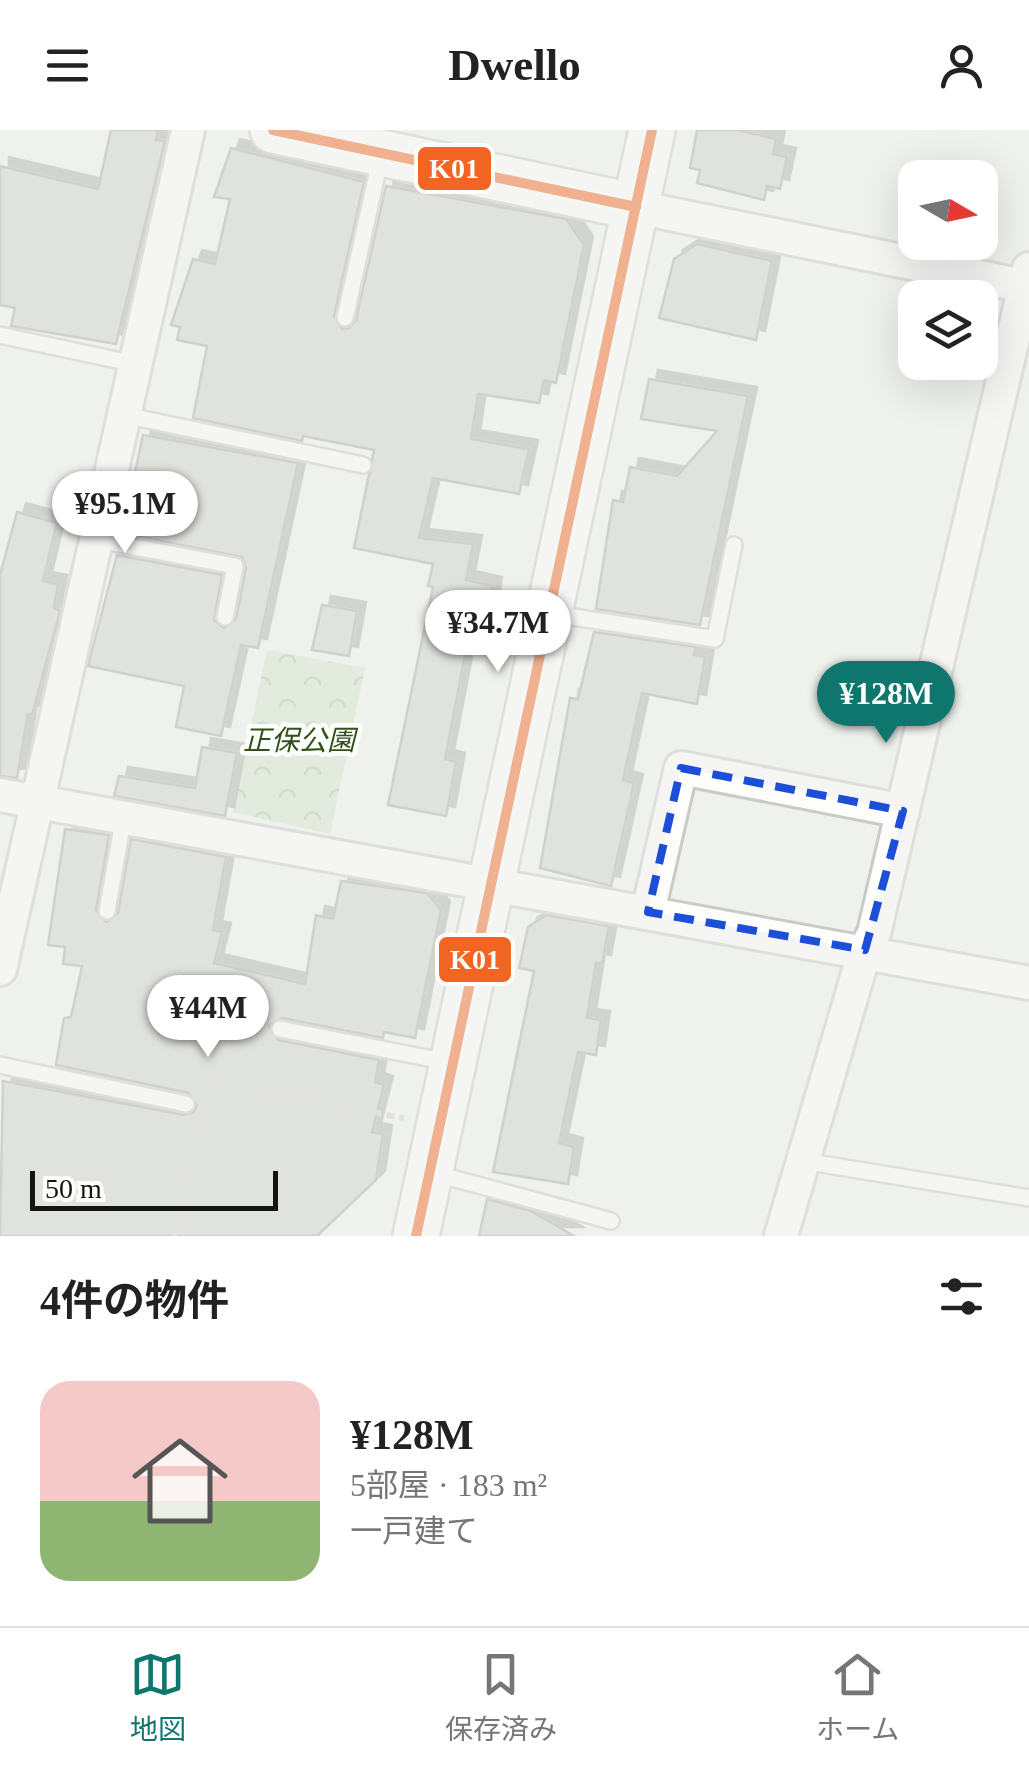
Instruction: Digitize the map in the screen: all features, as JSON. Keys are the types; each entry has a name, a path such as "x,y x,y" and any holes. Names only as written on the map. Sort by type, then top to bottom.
{"main road":[{"path":"273,130 392,150 636,207"},
{"path":"416,1236 652,130"}],"street":[{"path":"0,968 188,130"},
{"path":"636,207 1027,281 874,934 865,950 781,1236"},
{"path":"648,912 681,768 903,811"},
{"path":"0,795 1029,983"}],"lane":[{"path":"345,318 392,150"},
{"path":"0,336 134,364"},
{"path":"124,415 363,465"},
{"path":"97,540 235,566 226,617"},
{"path":"550,614 715,639 734,545"},
{"path":"107,910 124,816"},
{"path":"280,1030 452,1062"},
{"path":"0,1065 194,1102"},
{"path":"803,1162 1029,1198"},
{"path":"430,1172 611,1221"}],"path":[{"path":"194,1102 207,1081 439,1125"},
{"path":"175,1236 199,1120"}],"highlighted area":[{"path":"681,768 903,811 865,950 648,912"}],"green space":[{"name":"正保公園","path":"267,650 365,668 330,834 233,812"}],"building":[{"path":"111,130 158,130 156,140 165,141 116,344 11,326 15,308 0,305 0,166 98,189"},
{"path":"697,130 737,130 776,139 773,154 787,157 780,189 767,186 764,200 697,183 700,170 690,168"},
{"path":"231,148 364,182 334,316 342,329 356,320 386,186 566,219 584,245 556,383 544,380 539,403 478,394 471,439 529,449 519,494 433,478 419,538 473,544 466,580 493,586 482,648 467,645 445,759 456,762 446,816 388,805 433,587 428,586 433,564 354,548 374,450 303,436 302,441 193,418 207,346 177,340 180,327 171,325 193,259 215,264 230,199 214,197"},
{"path":"697,244 772,261 756,340 659,318 674,259"},
{"path":"649,379 748,396 700,625 596,609 613,500 623,502 630,467 677,476 717,431 641,419"},
{"path":"143,435 298,463 258,648 241,645 221,736 176,727 184,686 88,666 117,555 222,575 214,620 224,628 236,619 246,568 242,557 122,533"},
{"path":"17,512 57,523 43,581 58,584 54,608 60,611 32,715 28,714 17,778 0,776 0,575"},
{"path":"322,605 357,611 349,656 312,650"},
{"path":"594,632 696,647 694,655 705,657 697,704 642,693 623,780 634,783 611,886 540,868 570,698 578,699"},
{"path":"202,747 237,753 225,816 114,796 119,776 195,788"},
{"path":"65,829 109,835 96,910 106,922 118,913 131,839 226,857 213,930 222,932 214,963 305,984 316,915 333,919 341,881 427,893 441,910 415,1038 384,1032 383,1038 282,1018 269,1026 278,1040 379,1060 375,1082 384,1085 372,1132 383,1134 376,1180 317,1236 0,1236 3,1081 184,1115 194,1112 197,1105 188,1093 56,1065 64,1018 71,1017 82,966 63,964 65,947 48,945"},
{"path":"546,915 609,926 602,964 596,963 587,1018 601,1020 596,1055 578,1052 559,1143 574,1147 568,1184 493,1172 534,971 519,968 528,927"},
{"path":"487,1199 531,1211 574,1236 479,1236"}],"transit line":[{"name":"K01","path":"273,130 636,207"},
{"name":"K01","path":"416,1236 652,130"}]}
